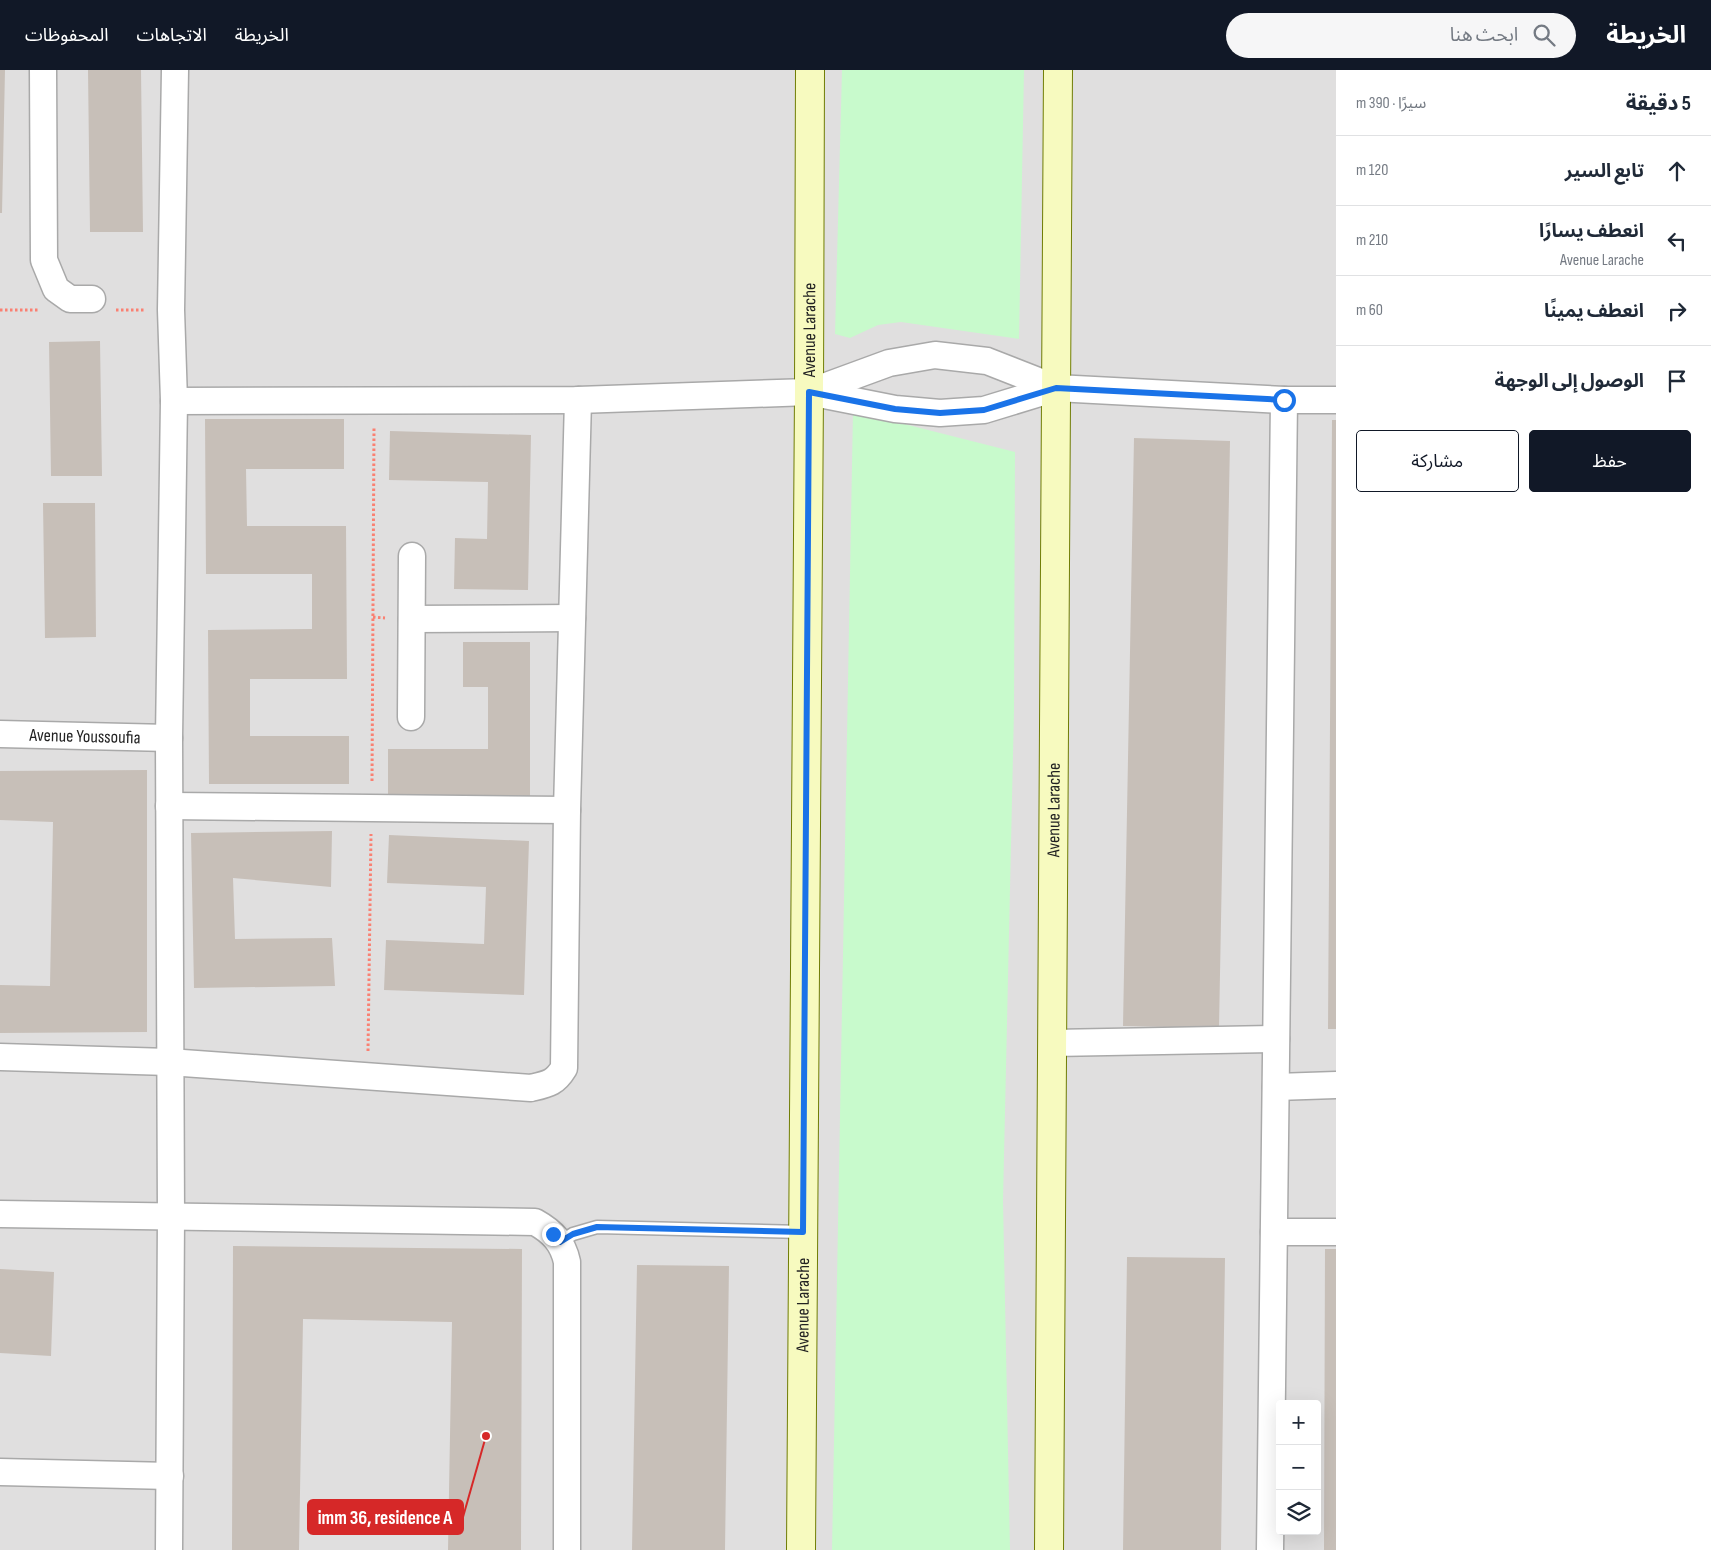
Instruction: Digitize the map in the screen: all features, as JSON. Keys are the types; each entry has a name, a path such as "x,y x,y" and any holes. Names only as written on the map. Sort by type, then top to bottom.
{"main road":[{"name":"Avenue Larache","path":"801,1550 810,70"},
{"name":"Avenue Larache","path":"1049,1550 1058,70"}],"street":[{"path":"43,70 44,260 56,289 70,299 92,299"},
{"path":"169,1550 169,738 174,401 171,302 175,70"},
{"path":"809,392 889,363 935,355 987,361 1056,388 1284,400 1336,400"},
{"path":"174,401 578,400 809,392 895,409 940,413 984,410 1056,388"},
{"path":"0,1057 170,1062 531,1088 558,1079 564,1068 567,810 578,400"},
{"path":"1270,1550 1284,400"},
{"path":"411,717 412,556"},
{"path":"412,619 572,618"},
{"name":"Avenue Youssoufia","path":"0,734 169,738"},
{"path":"169,806 567,810"},
{"path":"1053,1043 1276,1039"},
{"path":"1276,1087 1336,1085"},
{"path":"0,1214 535,1222 553,1234 560,1242 565,1252 568,1272 567,1550"},
{"path":"1274,1232 1336,1232"},
{"path":"0,1472 170,1476"}],"lane":[{"path":"560,1242 573,1234 597,1227 803,1232"}],"path":[{"path":"367,1076 372,808 374,401"}],"shaded area":[{"path":"0,70 1336,70 1336,1550 0,1550"}],"green space":[{"path":"842,70 1024,70 1019,339 901,322 878,325 850,338 835,334"},
{"path":"853,411 1015,452 1014,710 1003,1201 1010,1550 832,1550"}],"building":[{"path":"0,70 5,70 2,213 0,213"},
{"path":"88,70 141,70 143,232 90,232"},
{"path":"100,341 102,476 51,476 49,342"},
{"path":"205,419 344,419 344,469 246,469 247,526 346,526 347,679 250,679 250,736 349,736 349,784 209,784 208,630 312,629 312,574 206,574"},
{"path":"1332,420 1336,420 1336,1029 1328,1029"},
{"path":"390,431 531,435 528,590 454,589 455,538 487,539 488,482 389,480"},
{"path":"1134,438 1230,441 1219,1028 1123,1026"},
{"path":"43,503 95,503 96,637 45,638"},
{"path":"463,642 530,642 530,796 388,795 388,749 488,749 488,687 463,687"},
{"path":"147,770 147,1032 0,1033 0,985 50,986 53,822 0,820 0,771"},
{"path":"332,831 331,887 233,878 235,939 332,938 335,986 194,988 191,833"},
{"path":"389,835 529,841 524,995 384,990 386,940 484,944 486,887 387,883"},
{"path":"233,1246 522,1249 521,1550 448,1550 452,1322 303,1319 299,1550 232,1550"},
{"path":"1325,1249 1336,1249 1336,1550 1324,1550"},
{"path":"1127,1257 1225,1258 1221,1550 1123,1550"},
{"path":"637,1265 729,1266 725,1550 632,1550"},
{"path":"0,1269 54,1272 51,1356 0,1353"}],"place":[{"name":"imm 36, residence A","path":"486,1436"}],"route":[{"path":"553,1234 560,1242 573,1234 597,1227 803,1232 809,392 895,409 940,413 984,410 1056,388 1284,400"}]}
